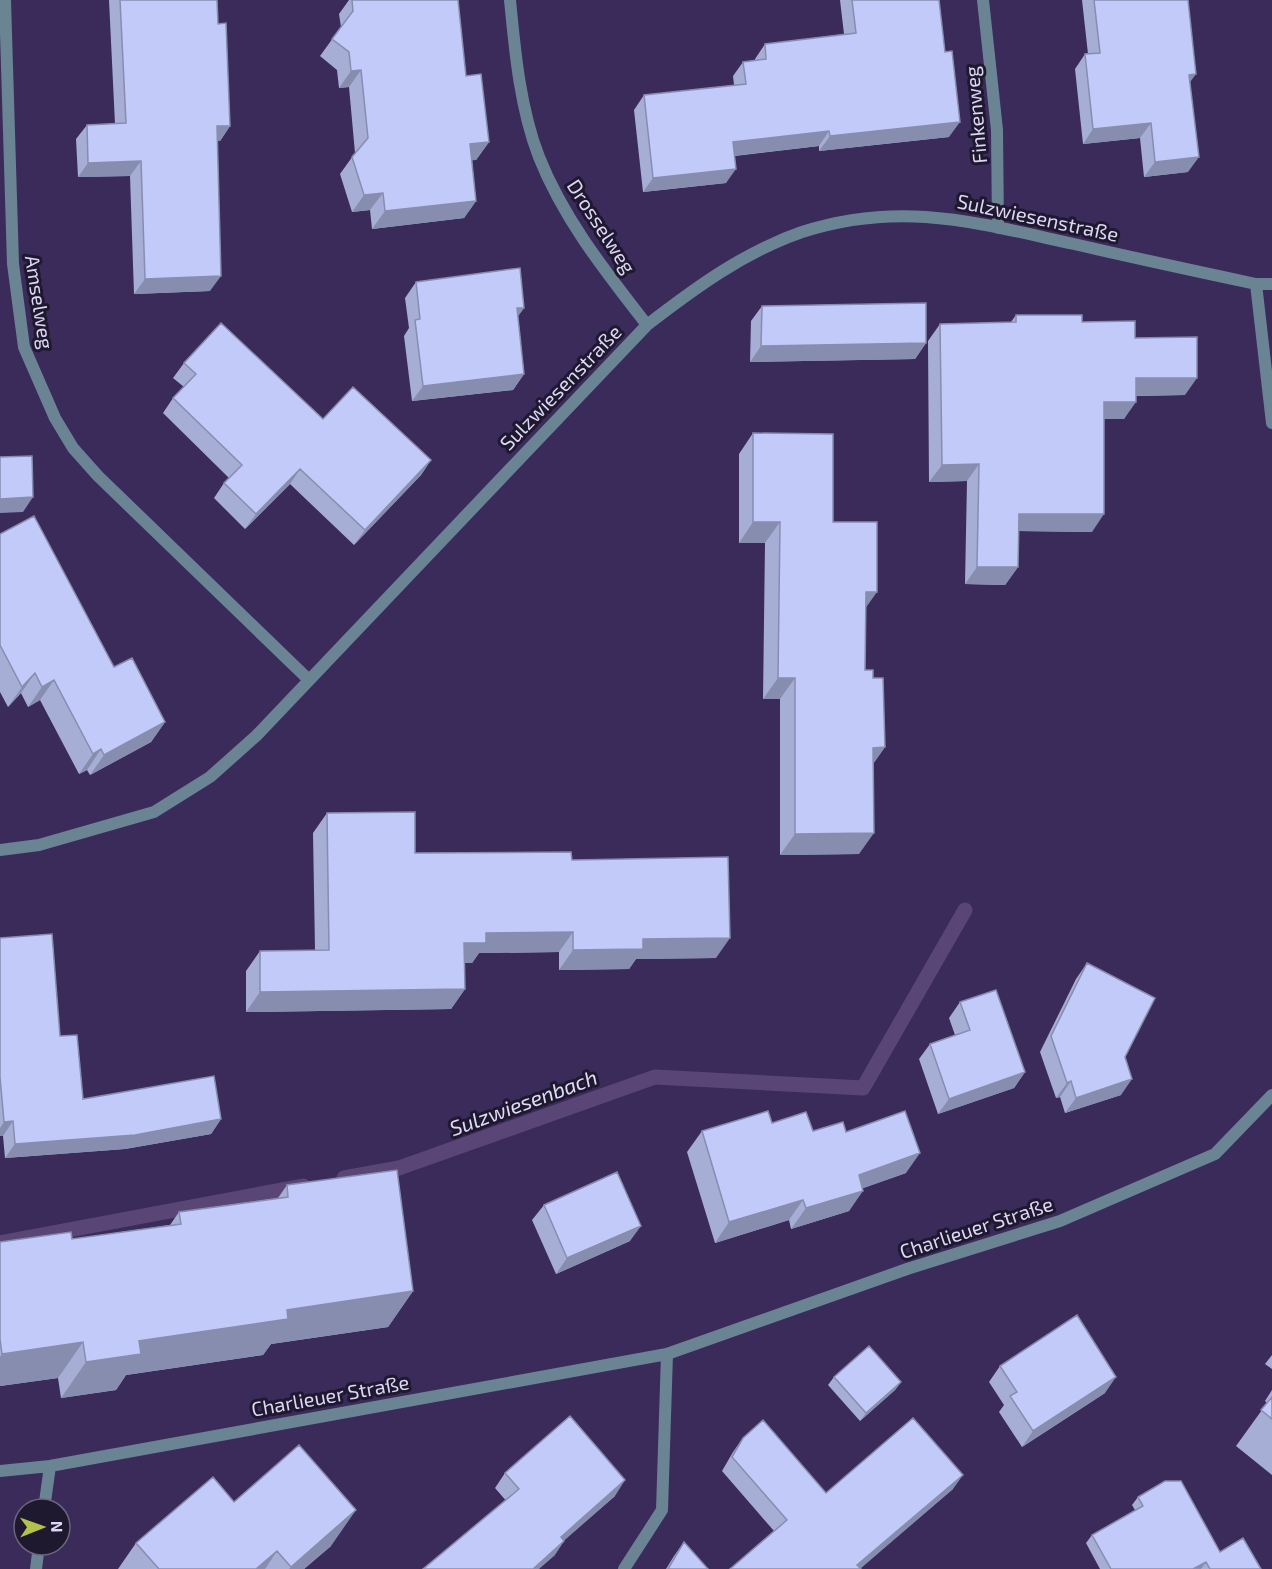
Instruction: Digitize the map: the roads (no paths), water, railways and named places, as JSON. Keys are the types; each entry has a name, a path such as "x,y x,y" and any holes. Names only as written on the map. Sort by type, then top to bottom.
{"street":[{"name":"Amselweg","path":"5,0 13,264 24,347 39,385 73,448 98,476 309,680"},
{"name":"Drosselweg","path":"510,0 520,79 538,155 575,228 648,325"},
{"name":"Finkenweg","path":"983,0 998,130 998,228"},
{"name":"Sulzwiesenstraße","path":"0,850 39,845 154,812 210,777 255,736 606,366 648,325 707,280 752,254 802,232 848,221 891,215 948,217 1256,284 1272,284"},
{"path":"1256,284 1272,423"},
{"name":"Charlieuer Straße","path":"0,1471 50,1466 667,1354 907,1269 1060,1221 1215,1154 1272,1095"},
{"path":"624,1569 662,1510 667,1354"},
{"path":"46,1497 50,1466"}],"waterway":[{"name":"Sulzwiesenbach","path":"344,1178 399,1168 655,1077 863,1088 965,910"},
{"name":"Sulzwiesenbach","path":"0,1243 303,1186"}]}
